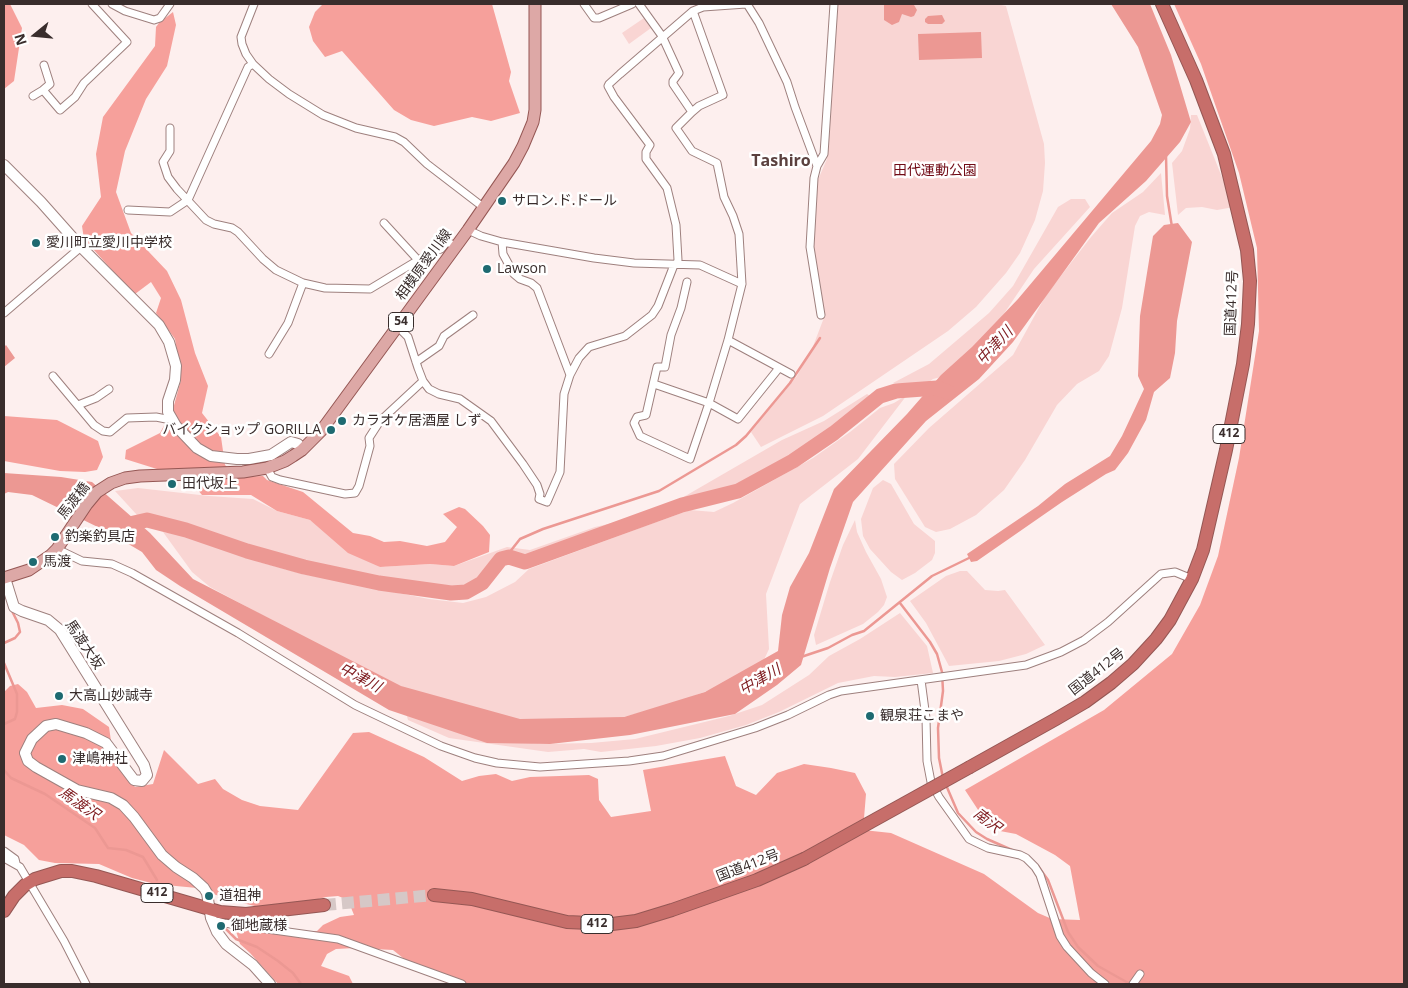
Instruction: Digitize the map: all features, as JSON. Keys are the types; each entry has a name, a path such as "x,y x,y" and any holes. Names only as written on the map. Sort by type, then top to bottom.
{"highway":[{"name":"国道412号","path":"434,895 472,899 567,922 600,924 636,920 660,914 757,880 804,859 1056,719 1103,690 1146,650 1165,628 1192,579 1204,550 1240,383 1248,324 1250,282 1247,250 1224,154 1196,80 1162,4"},
{"name":"412","path":"4,911 14,896 29,883 48,874 72,871 96,876 211,914 220,912 246,914 324,905"}],"main road":[{"name":"相模原愛川線","path":"111,483 125,478 140,476 249,472 267,468 285,461 302,450 332,419 468,230 514,163 523,146 533,122 535,110 535,4"},
{"name":"馬渡橋","path":"60,545 93,497 111,483"},
{"name":"54","path":"4,578 34,568 48,558 60,545"}],"street":[{"path":"43,90 60,110 75,97 84,83 127,42 92,4"},
{"path":"112,4 125,11 151,19 160,18 170,4"},
{"path":"164,4 164,14"},
{"path":"254,4 241,38 244,49 254,64 269,79 323,115 356,128 395,137 404,142 427,164 483,207"},
{"path":"584,4 594,18 599,18 632,4"},
{"path":"639,4 662,36 680,73 672,81 673,84 692,112"},
{"path":"398,326 408,337 423,381 431,391 460,399 491,420 524,464 537,485 540,494 538,499 547,502 560,472 564,394 570,375 579,358 589,347 625,336 652,314 663,295 678,260 676,225 667,188 646,159 646,152 650,145 608,86 614,78 693,11 703,7 747,4 759,23 788,82 795,107 817,166"},
{"path":"821,315 810,247 814,178 817,166 824,154 834,6 826,4"},
{"path":"687,282 681,308 671,335 665,366 657,367 646,415 637,417 634,423 640,436 690,459 728,340 742,284 739,234 734,216 724,197 717,163 692,151 676,128 699,106 723,94 693,11"},
{"path":"128,210 170,212 188,200 248,67 254,64"},
{"path":"33,96 50,84 44,65"},
{"path":"170,128 170,151 163,162 168,177 206,220 232,228 245,238 263,259 276,270 303,283 325,288 370,289 435,250 442,249 447,242 456,246"},
{"path":"4,165 41,202 81,247 154,319 169,342 174,358 176,373 167,409 170,417 197,448 211,456 243,459 275,453 291,442 298,444 302,450"},
{"path":"384,223 395,231 418,260"},
{"path":"468,230 502,242 624,262 705,267 742,284"},
{"path":"502,242 503,254 514,274 520,279 532,283 537,288 570,375"},
{"path":"4,313 81,247"},
{"path":"268,354 288,323 303,283"},
{"path":"416,362 440,346 444,336 473,315"},
{"path":"728,340 791,374"},
{"path":"654,384 709,403 738,420 780,368"},
{"path":"53,376 94,425 103,431 110,432 127,418 156,417 166,419 170,417"},
{"path":"267,468 272,477 280,480 345,494 355,493 359,486 370,446 369,438 380,421 423,381"},
{"path":"78,405 96,398 109,389"},
{"path":"60,545 82,561 112,564 132,574 252,641 355,705 426,739 475,758 504,764 547,767 663,756 755,728 841,691 1019,667 1047,658 1069,648 1095,632 1161,574 1175,572 1192,579"},
{"name":"馬渡大坂","path":"4,578 14,607 48,620 60,630 141,759 147,774 142,781 134,780 106,744 86,734 56,724 46,726 32,739 25,752 28,761 40,770 77,790 104,796 123,805 162,855 204,888 207,893 211,914"},
{"path":"925,679 927,761 931,782 939,797 970,839 988,848 1020,855 1036,867 1060,936 1090,973 1105,984"},
{"path":"4,850 15,859 16,864"},
{"path":"4,858 20,867 64,941 86,984"},
{"path":"211,914 226,944 253,965 270,984"},
{"path":"211,914 224,923 338,939 462,984"},
{"path":"1133,984 1140,974"}],"green space":[{"name":"田代運動公園","path":"838,4 997,4 1006,6 1044,144 1043,191 1035,220 1020,253 1006,273 976,307 948,331 823,416 761,447 751,432 797,376 812,349 825,315 814,247 817,182 827,159"},
{"path":"644,18 651,28 629,44 622,33"},
{"path":"1191,115 1197,115 1234,207 1217,210 1202,207 1186,208 1178,215 1172,163 1182,151 1190,129"},
{"path":"1161,173 1165,215 1149,212 1140,216 1135,226 1122,308 1109,356 1099,371 1077,384 1057,405 1025,460 1004,490 976,515 950,529 936,532 925,527 895,479 894,464 929,428 1013,355 1046,295 1091,237 1112,213 1143,192"},
{"path":"1071,199 1085,199 1090,207 1034,269 991,333 949,375 933,379 923,386 893,383 929,364 989,313 1013,286 1058,207"},
{"path":"867,394 872,397 851,417 773,467 733,489 668,506 782,440 824,421"},
{"path":"907,395 858,459 800,504 766,594 769,649 763,662 723,685 672,704 620,718 564,723 487,717 383,680 210,587 192,572 163,532 190,536 216,544 259,562 303,574 429,599 463,603 486,597 515,582 529,569 640,528 690,510 714,512 813,458 880,408 894,403"},
{"path":"883,480 891,484 914,524 935,541 935,553 932,560 902,580 891,572 870,549 863,536 861,519 873,488"},
{"path":"138,488 253,499 277,511 310,520 380,567 430,564 454,566 507,547 530,550 595,527 617,522 618,526 532,556 506,551 492,562 471,585 432,589 317,567 262,552 193,529 137,515 115,491"},
{"path":"855,520 857,532 881,579 887,597 884,605 878,612 863,624 816,645 814,635 830,582 843,545"},
{"path":"960,571 967,571 985,590 1005,590 1045,645 1026,654 999,661 949,666 926,623 910,601 946,576"},
{"path":"900,613 927,646 933,673 895,677 874,676 838,683 779,712 746,725 700,738 656,746 601,752 584,749 548,752 449,738 408,720 406,713 513,741 541,744 591,743 635,739 729,716 762,705 809,675 829,656 860,639"}],"shaded area":[{"path":"4,4 10,4 22,28 14,81 4,89"},
{"path":"323,4 492,4 511,72 509,81 520,113 491,121 472,117 434,126 411,120 394,110 342,51 325,57 313,41 309,27 315,12"},
{"path":"1174,4 1404,4 1404,984 463,984 418,970 393,950 355,948 336,949 327,954 321,966 349,976 353,984 278,984 240,944 236,931 317,931 323,925 340,917 354,915 348,900 338,896 326,897 299,904 263,908 230,900 197,888 155,884 132,878 99,864 55,863 39,860 24,845 4,835 4,692 10,686 18,684 27,692 36,708 62,705 83,709 109,727 113,755 121,771 135,787 153,784 164,750 198,784 215,779 223,789 242,800 260,806 298,810 353,733 369,732 424,757 462,781 496,774 512,781 530,777 589,775 598,779 599,800 611,817 651,811 643,770 725,756 736,786 756,795 777,773 804,764 855,773 866,794 863,830 891,833 984,874 1038,913 1052,919 1080,920 1070,866 1055,855 1016,834 1000,831 986,822 965,790 1104,710 1172,654 1200,605 1218,556 1239,458 1259,331 1257,248 1239,173 1201,64"},
{"path":"173,12 176,25 167,66 146,99 125,151 116,192 131,233 167,271 181,300 195,353 208,386 202,413 221,437 225,465 238,477 263,476 267,480 303,492 353,533 370,536 384,542 400,541 427,546 445,542 457,527 443,514 459,507 465,509 490,535 489,552 454,566 430,564 380,567 348,553 310,520 277,511 251,495 202,495 181,470 157,469 125,459 126,450 160,433 173,409 181,380 175,339 156,313 161,298 151,282 135,294 84,239 82,226 101,197 96,154 103,117 155,46 156,27"},
{"path":"4,416 57,420 98,441 103,457 97,470 85,472 60,471 4,461"}],"water":[{"path":"884,4 910,4 914,5 917,10 914,16 911,17 902,14 899,22 892,25 884,20"},
{"name":"中津川","path":"1111,4 1150,4 1171,55 1191,122 1180,142 1146,181 1099,223 1013,342 979,379 926,421 853,502 830,568 801,665 777,685 735,714 630,735 550,744 487,743 389,710 180,586 156,570 142,552 108,532 32,495 8,492 4,494 4,473 61,477 92,482 150,533 193,579 401,686 520,719 624,717 705,692 778,651 782,615 790,587 809,553 834,489 907,414 941,375 972,347 1018,299 1151,141 1160,124 1162,115 1138,47"},
{"path":"942,15 945,21 942,24 928,24 925,22 928,16"},
{"path":"981,32 982,58 919,60 918,34"},
{"path":"1178,223 1192,242 1177,321 1175,353 1170,378 1154,392 1146,420 1128,453 1115,470 1062,502 977,561 971,562 967,554 1038,506 1065,484 1110,456 1122,436 1144,389 1138,376 1140,316 1153,236 1164,225"},
{"path":"6,345 15,358 4,367 4,347"}],"waterway":[{"path":"1166,156 1167,196 1172,227"},
{"path":"505,558 520,539 543,529 659,491 736,445 746,436 790,383 820,338"},
{"path":"125,525 147,520 186,530 247,551 304,567 379,583 451,593 466,592 482,583 501,559 509,557 525,562 682,505 738,491 793,461 834,433 880,396 896,391 937,388 948,392"},
{"path":"801,657 828,648 852,635 864,631 932,576 969,558"},
{"name":"南沢","path":"900,603 930,642 937,654 942,672 943,691 938,728 939,758 943,778"},
{"name":"馬渡沢","path":"4,643 15,638 20,632 11,609"},
{"name":"馬渡沢","path":"4,663 17,694 15,719 4,724"},
{"name":"馬渡沢","path":"4,770 11,778 45,794 95,828 108,848 126,850 143,857 157,880"},
{"name":"南沢","path":"946,785 958,813 976,832 1012,850"},
{"name":"南沢","path":"1038,866 1048,880 1068,932 1078,947 1098,966 1130,984"},
{"name":"馬渡沢","path":"224,927 236,939 257,947 278,961 293,973 301,984"}],"tunnel":[{"path":"324,905 434,895"}],"place":[{"name":"サロン.ド.ドール","path":"502,201"},
{"name":"愛川町立愛川中学校","path":"36,243"},
{"name":"Lawson","path":"487,269"},
{"name":"カラオケ居酒屋 しず","path":"342,421"},
{"name":"バイクショップ GORILLA","path":"331,430"},
{"name":"田代坂上","path":"172,484"},
{"name":"釣楽釣具店","path":"55,537"},
{"name":"馬渡","path":"33,562"},
{"name":"大高山妙誠寺","path":"59,696"},
{"name":"観泉荘こまや","path":"870,716"},
{"name":"津嶋神社","path":"62,759"},
{"name":"道祖神","path":"209,896"},
{"name":"御地蔵様","path":"221,926"}],"district":[{"name":"Tashiro","path":"781,161"}]}
